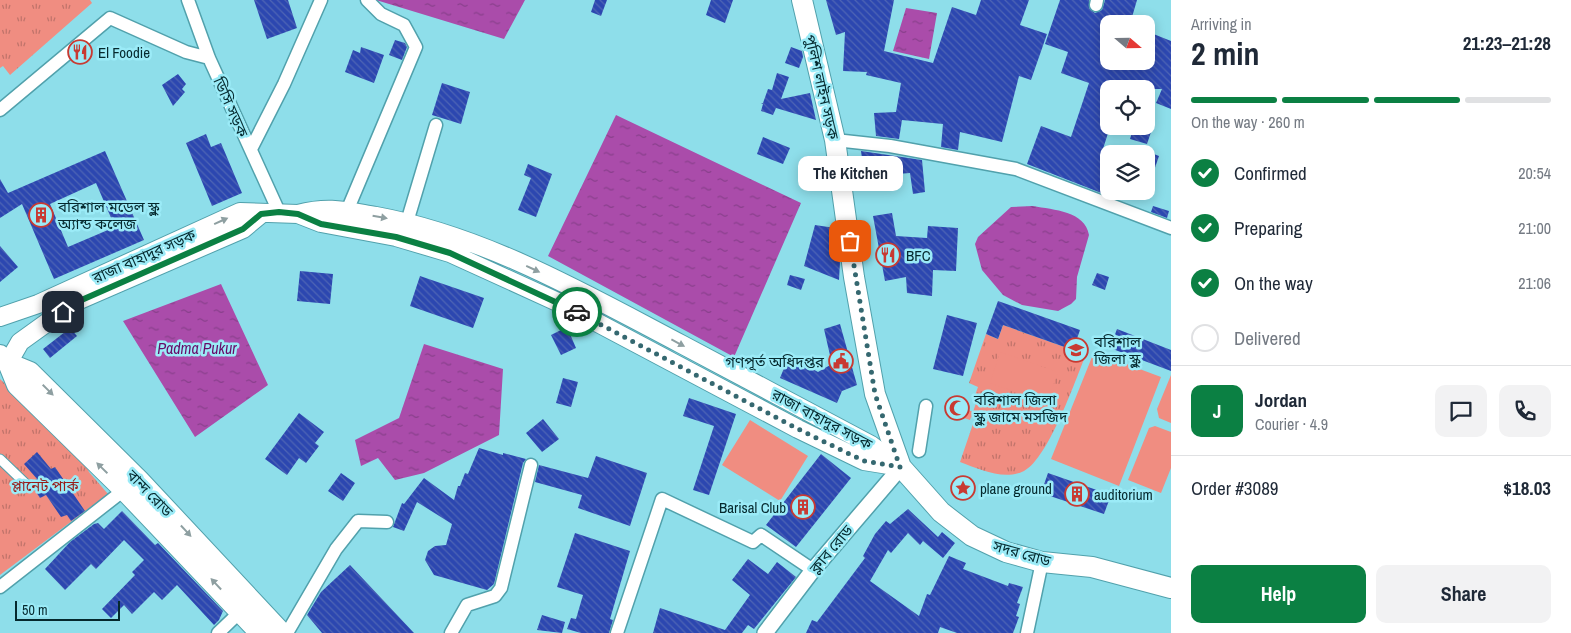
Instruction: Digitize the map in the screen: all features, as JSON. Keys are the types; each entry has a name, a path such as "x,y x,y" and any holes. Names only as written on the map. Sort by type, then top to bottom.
{"main road":[{"name":"পুলিশ লাইন সড়ক","path":"802,0 835,140 854,278 875,394 900,467"},
{"name":"রাজা বাহাদুর সড়ক","path":"298,214 321,208 347,211 407,222 466,241 570,286 871,445 900,467"},
{"name":"রাজা বাহাদুর সড়ক","path":"0,317 38,304 240,212 298,214 321,224 396,237 450,253 564,305 798,429 864,461 900,467"},
{"name":"রাজা বাহাদুর সড়ক","path":"4,359 20,342 77,302 243,229 261,214"},
{"name":"বান্দ রোড","path":"4,359 17,385 124,490 260,633"},
{"name":"বান্দ রোড","path":"4,359 30,372 139,480 282,633"},
{"name":"সদর রোড","path":"900,467 941,512 972,536 1006,552 1042,562 1092,566 1171,588"}],"street":[{"name":"ডিসি সড়ক","path":"188,0 209,58 279,212"},
{"path":"251,149 284,84 321,0"},
{"path":"347,211 416,46 404,25 381,14 367,0"},
{"path":"0,110 110,18 186,52 209,58"},
{"path":"407,222 436,125"},
{"path":"835,140 890,146 1016,169 1171,228"},
{"path":"918,451 926,406"},
{"path":"0,459 26,484"},
{"path":"451,633 467,605 494,596 501,588 531,465"},
{"name":"ক্লাব রোড","path":"765,633 813,570 900,467"},
{"path":"0,587 124,490"},
{"path":"617,633 662,499 753,542 761,535 813,570"},
{"path":"287,633 336,549 358,521 387,522"},
{"path":"1027,633 1042,562"},
{"path":"218,633 241,611"}],"green space":[{"path":"0,0 90,0 92,3 10,75 3,66 0,68"},
{"path":"1003,325 1073,350 1075,345 1088,349 1070,396 1043,450 1024,471 1008,475 983,471 960,462 975,418 971,417 970,420 964,418 966,409 973,412 977,400 974,398 978,387 969,383 986,334 998,339"},
{"path":"1000,352 1058,372 1047,403 990,383"},
{"path":"1094,352 1161,377 1119,486 1051,459"},
{"path":"1171,375 1171,423 1159,418 1157,409"},
{"name":"প্লানেট পার্ক","path":"0,379 84,460 89,472 108,494 0,575"},
{"path":"750,420 808,456 780,501 722,465"},
{"path":"1155,426 1171,432 1171,468 1161,493 1128,480 1149,428"}],"water":[{"path":"376,0 525,0 504,39"},
{"path":"906,8 937,13 929,59 893,51"},
{"path":"616,115 801,203 734,357 548,256"},
{"path":"1033,206 1075,216 1082,221 1089,235 1077,277 1076,299 1058,311 1022,305 1003,295 982,270 975,244 978,237 1011,207"},
{"name":"Padma Pukur","path":"221,284 268,385 195,437 123,321"},
{"path":"424,344 503,369 499,435 424,473 395,480 378,458 361,466 355,440 399,418"}],"building":[{"path":"254,0 288,0 297,28 267,39"},
{"path":"595,0 607,0 601,16 591,12"},
{"path":"711,0 733,0 725,23 706,15"},
{"path":"826,0 894,0 884,51 933,63 952,7 976,15 981,0 1029,0 1020,25 1047,34 1031,80 1019,76 1002,142 960,132 958,150 941,147 943,124 902,120 899,139 876,136 874,113 896,112 901,83 866,75 867,72 843,71 845,32 836,35"},
{"path":"1060,0 1089,0 1089,8 1095,13 1102,10 1105,0 1137,0 1133,15 1100,15 1100,70 1155,70 1155,35 1171,41 1171,109 1156,103 1162,89 1155,89 1155,80 1100,80 1100,135 1107,135 1104,145 1100,145 1100,192 1027,164 1041,126 1071,137 1089,83 1061,73 1068,52 1045,44"},
{"path":"395,40 405,43 407,47 402,60 389,55"},
{"path":"361,47 384,55 374,83 345,72 353,50 360,53"},
{"path":"791,47 802,51 803,57 799,68 785,63"},
{"path":"777,73 789,77 781,99 810,93 816,120 776,108 773,115 761,111 763,104 761,104 768,89 772,90"},
{"path":"178,74 186,84 182,89 185,92 173,106 162,85"},
{"path":"442,83 470,92 461,124 432,115"},
{"path":"206,134 211,147 221,143 242,193 212,206 186,143"},
{"path":"1131,135 1150,135 1147,144 1130,139"},
{"path":"763,137 790,148 783,164 757,154"},
{"name":"বরিশাল মডেল স্কুল অ্যান্ড কলেজ","path":"105,151 144,240 54,279 22,204 0,218 0,179 8,193","holes":["96,183 115,227 68,247 50,204"]},
{"path":"861,151 922,160 925,192 913,194 910,173 884,175 884,170 864,173"},
{"path":"1155,154 1159,156 1155,168"},
{"path":"528,164 552,174 536,217 518,210 531,178 524,175"},
{"path":"1153,206 1169,211 1167,218 1151,212"},
{"path":"892,213 896,236 927,238 928,226 958,228 956,271 933,270 932,296 907,293 906,277 885,281 873,216"},
{"path":"815,225 835,228 840,262 839,280 804,266"},
{"path":"0,246 18,267 0,282"},
{"path":"300,271 333,274 330,304 297,301"},
{"path":"1097,273 1109,277 1105,290 1092,285"},
{"path":"790,275 805,279 801,290 787,285"},
{"path":"420,276 484,298 473,328 410,306"},
{"path":"998,301 1080,330 1073,350 1003,325 998,339 986,334"},
{"path":"947,315 977,323 963,376 933,369"},
{"name":"গণপূর্ত অধিদপ্তর","path":"840,324 857,385 842,391 837,403 780,378 789,356 818,372 832,364 824,329"},
{"path":"567,327 576,348 561,355 551,335"},
{"path":"70,328 77,336 50,358 43,349"},
{"path":"1117,329 1171,350 1171,371 1110,348"},
{"path":"563,378 578,382 571,407 556,403"},
{"path":"689,398 736,414 709,495 693,490 714,426 683,416"},
{"path":"299,413 324,432 315,443 319,446 306,463 299,458 287,475 265,459"},
{"path":"543,419 559,439 542,452 526,433"},
{"path":"479,448 526,459 523,463 494,584 487,590 434,575 425,560 428,551 435,546 446,545 452,524 417,502 404,531 393,527 402,503 404,504 424,478 454,500 458,486 460,486 465,473 468,474"},
{"path":"37,452 51,469 55,467 85,511 71,521 67,515 61,517 46,495 40,498 32,486 32,482 37,479 24,464"},
{"name":"Barisal Club","path":"821,454 851,478 796,547 766,525"},
{"path":"596,456 647,473 630,526 578,508 582,495 535,482 539,465 588,478"},
{"path":"341,473 355,483 343,501 328,491"},
{"name":"auditorium","path":"1048,473 1111,495 1104,514 1041,493"},
{"path":"908,509 938,537 942,532 955,543 943,558 923,541 920,545 908,533 891,553 888,550 870,581 919,616 927,594 930,595 949,556 966,563 963,569 1008,586 1009,583 1023,587 1017,603 1020,604 1016,616 1019,617 1013,633 957,633 940,627 938,633 806,633 812,620 817,622 865,558 863,556 875,534 886,521 890,524"},
{"path":"122,511 155,545 158,543 223,611 219,620 214,625 177,585 162,600 154,592 132,614 124,605 111,618 102,609 135,575 132,572 144,560 124,540 96,569 91,564 65,590 45,569 70,542 94,524 98,523 104,529"},
{"path":"575,533 630,551 610,619 613,620 609,633 581,633 567,629 571,618 576,619 583,595 557,587"},
{"path":"748,559 768,574 777,562 796,577 754,629 748,625 742,633 653,633 660,608 725,630 750,595 732,580"},
{"path":"350,565 414,633 322,633 307,615 321,592"},
{"path":"542,615 565,622 562,633 537,630"}],"way so far":[{"path":"577,312 798,429 864,461 900,467 875,394 854,278 850,241"}],"place":[{"name":"El Foodie","path":"80,52"},
{"name":"বরিশাল মডেল স্কুল অ্যান্ড কলেজ","path":"41,215"},
{"name":"The Kitchen","path":"850,241"},
{"name":"BFC","path":"888,255"},
{"name":"বরিশাল জিলা স্কুল","path":"1076,350"},
{"name":"গণপূর্ত অধিদপ্তর","path":"841,361"},
{"name":"বরিশাল জিলা স্কুল জামে মসজিদ","path":"957,408"},
{"name":"plane ground","path":"963,488"},
{"name":"auditorium","path":"1077,494"},
{"name":"Barisal Club","path":"803,507"}],"route":[{"path":"63,312 77,302 243,229 261,214 279,212 298,214 321,224 396,237 450,253 577,312"}]}
